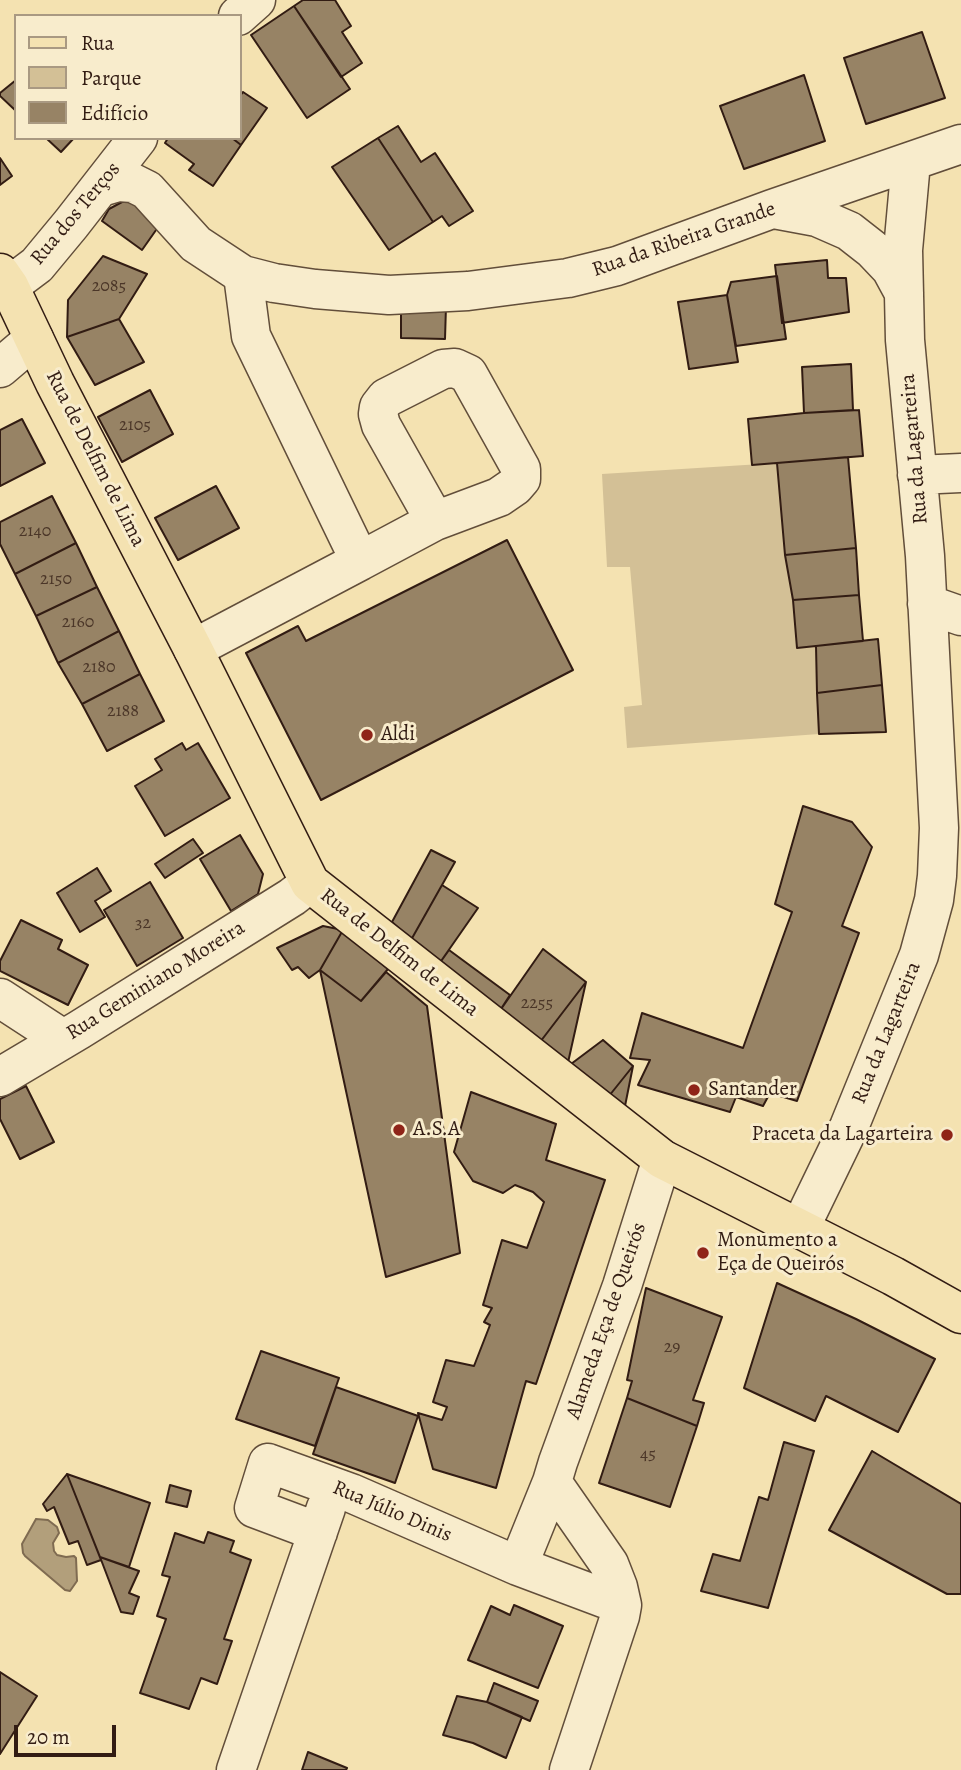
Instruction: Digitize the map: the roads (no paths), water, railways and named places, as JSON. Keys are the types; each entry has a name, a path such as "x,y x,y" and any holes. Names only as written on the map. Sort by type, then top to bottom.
{"main road":[{"name":"Rua de Delfim de Lima","path":"4,279 310,883 662,1159 800,1228 961,1314"}],"street":[{"name":"Rua dos Terços","path":"4,279 37,265 136,140"},
{"name":"Rua da Ribeira Grande","path":"100,187 118,182 133,183 147,190 195,244 243,275 315,289 389,295 468,292 568,278 617,266 961,144"},
{"name":"Rua da Lagarteira","path":"800,1228 849,1127 919,955 934,900 939,852 944,610 925,556 905,340 903,250 911,162"},
{"path":"772,209 817,217 849,231 891,269 904,293"},
{"path":"243,275 251,336 360,561"},
{"path":"0,368 34,338"},
{"path":"917,475 961,473"},
{"path":"192,649 435,521"},
{"name":"Rua da Lagarteira","path":"939,828 961,782"},
{"name":"Rua Geminiano Moreira","path":"0,1077 310,883"},
{"path":"0,998 63,1039"},
{"name":"Alameda Eça de Queirós","path":"518,1566 552,1482 622,1286 662,1159"},
{"name":"Rua Júlio Dinis","path":"318,1532 254,1508 268,1463 333,1486 621,1611"},
{"path":"552,1482 608,1564 618,1587 621,1611 569,1770"},
{"path":"236,1770 333,1486"}],"place":[{"name":"Aldi","path":"367,735"},
{"name":"Santander","path":"694,1090"},
{"name":"A.S.A","path":"399,1130"},
{"name":"Praceta da Lagarteira","path":"947,1135"},
{"name":"Monumento a Eça de Queirós","path":"703,1253"}]}
